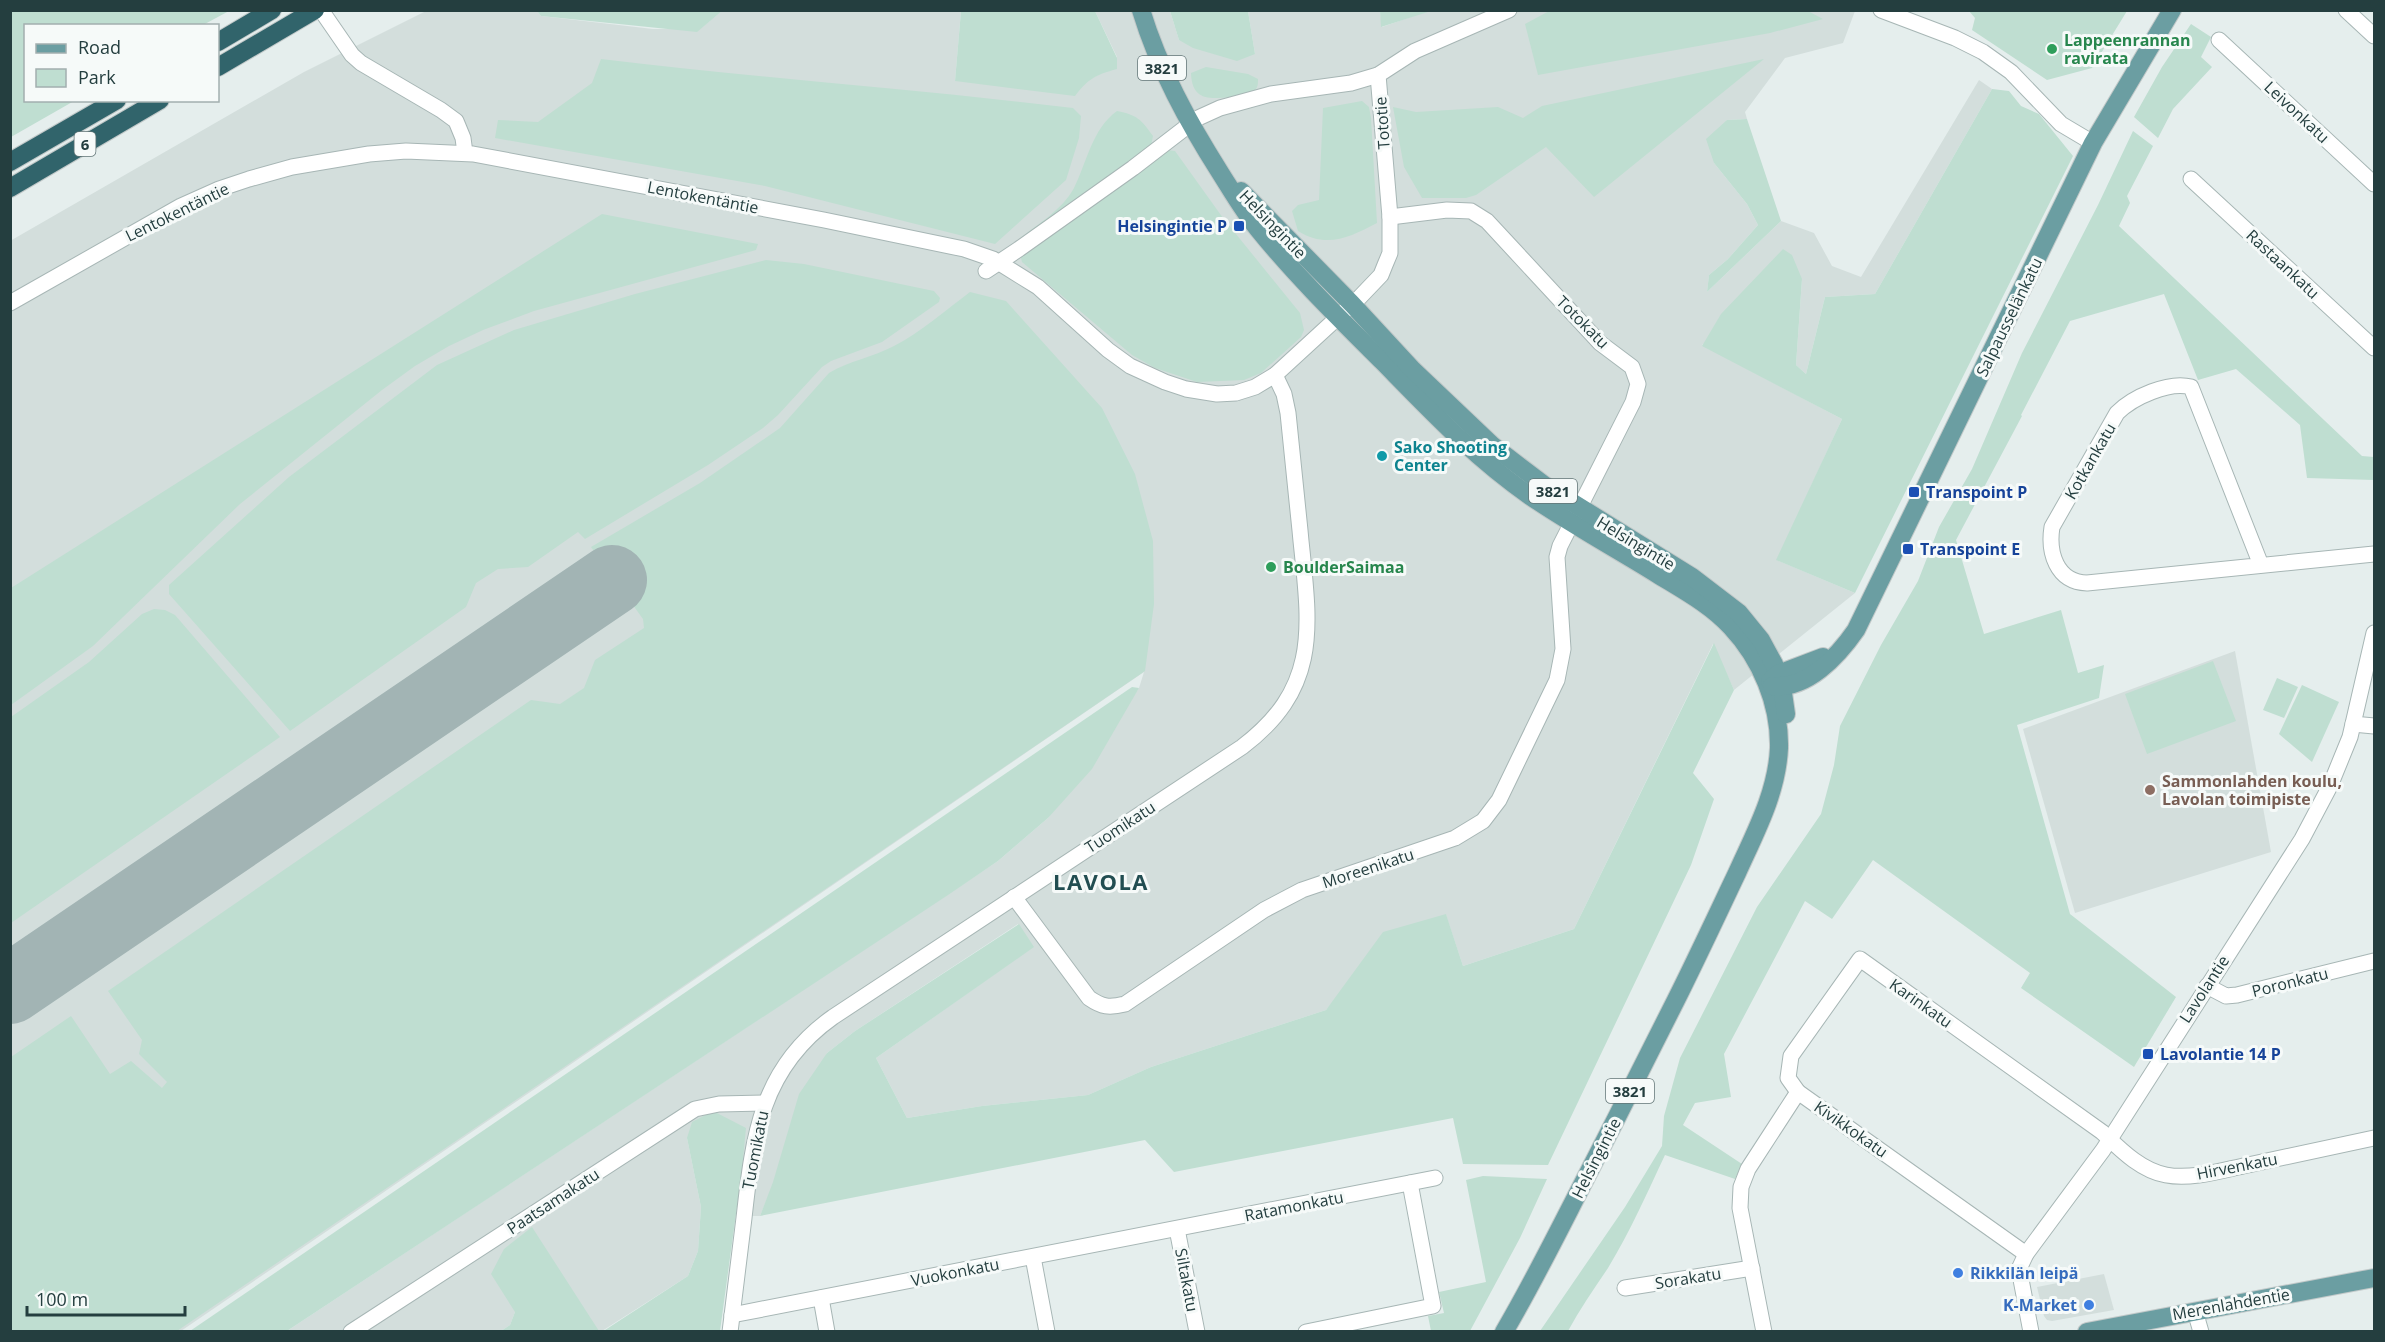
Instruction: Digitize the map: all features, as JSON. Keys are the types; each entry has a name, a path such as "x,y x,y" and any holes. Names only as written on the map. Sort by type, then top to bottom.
{"highway":[{"path":"219,41 272,10"},
{"path":"219,66 315,10"},
{"name":"6","path":"10,162 114,102"},
{"name":"6","path":"10,188 157,102"}],"main road":[{"name":"Helsingintie","path":"1141,10 1161,66 1190,124 1259,230 1338,317 1468,447 1526,493 1574,515"},
{"name":"Salpausselänkatu","path":"1776,682 1838,648 1856,630 2093,143 2172,10"},
{"name":"Helsingintie","path":"1212,161 1468,424 1574,515 1717,614 1743,641 1776,682 1779,748 1774,782 1759,826 1695,961 1535,1280 1504,1332"},
{"name":"Helsingintie","path":"1490,1332 1559,1230"},
{"name":"Merenlahdentie","path":"2087,1332 2374,1278"}],"street":[{"path":"321,10 339,39 361,63 456,121 463,138 465,153"},
{"name":"Tototie","path":"1352,304 1381,275 1390,253 1390,217 1378,75 1415,51 1509,10"},
{"path":"1881,10 1955,38 1983,52 2011,72 2061,124 2093,143"},
{"path":"2346,10 2374,36"},
{"name":"Leivonkatu","path":"2219,40 2374,184"},
{"path":"986,271 1133,168 1190,124 1220,108 1271,94 1351,83 1378,75"},
{"name":"Lentokentäntie","path":"10,303 181,206 219,189 292,167 369,154 406,151 465,153 906,236 964,249 1000,263 1038,287 1108,350 1130,366 1186,389 1217,394 1236,393 1255,387 1275,375 1352,304"},
{"name":"Rastaankatu","path":"2191,179 2374,348"},
{"name":"Totokatu","path":"1390,217 1447,210 1471,211 1486,221 1600,343 1632,367 1638,384 1633,402 1574,515"},
{"name":"Tuomikatu","path":"730,1332 753,1148 764,1102 798,1047 819,1027 1242,747 1267,728 1288,700 1301,666 1308,626 1288,413 1284,394 1275,375"},
{"name":"Kotkankatu","path":"2261,565 2191,387 2184,385 2157,390 2129,401 2117,413 2052,527 2049,544 2057,566 2076,583 2261,565 2374,554"},
{"name":"Moreenikatu","path":"1014,897 1089,998 1101,1007 1111,1008 1125,1004 1264,910 1302,890 1455,838 1484,821 1499,800 1557,680 1564,635 1557,557 1574,515"},
{"name":"Lavolantie","path":"2031,1332 2019,1269 2026,1254 2110,1139 2302,839 2330,786 2353,724 2374,633"},
{"path":"2353,724 2374,726"},
{"name":"Karinkatu","path":"1798,1092 1788,1078 1791,1056 1860,959 2110,1139"},
{"name":"Poronkatu","path":"2207,986 2226,996 2237,995 2374,961"},
{"name":"Kivikkokatu","path":"1764,1332 1740,1208 1741,1187 1748,1169 1798,1092 2026,1254"},
{"name":"Paatsamakatu","path":"351,1332 695,1109 719,1104 764,1102"},
{"name":"Hirvenkatu","path":"2110,1139 2118,1149 2148,1168 2166,1175 2188,1176 2374,1138"},
{"name":"Ratamonkatu","path":"1177,1229 1435,1178"},
{"path":"1306,1332 1433,1306 1410,1183"},
{"name":"Vuokonkatu","path":"732,1315 1177,1229"},
{"name":"Siltakatu","path":"1177,1229 1197,1332"},
{"path":"1033,1257 1047,1332"},
{"name":"Sorakatu","path":"1625,1288 1752,1268"},
{"path":"821,1298 827,1332"},
{"path":"2195,1311 2200,1332"}],"shaded area":[{"path":"1431,10 1855,11 1843,43 1785,58 1745,112 1747,119 1727,120 1714,163 1747,204 1758,225 1728,259 1709,275 1707,292 1781,221 1814,233 1832,266 1861,277 1979,80 1992,89 1875,294 1825,297 1806,374 1796,365 1802,279 1702,345 1842,419 1777,560 1855,593 1734,690 1713,644 1574,929 1463,966 1446,915 1343,990 1326,1010 1151,1067 1088,1095 982,1106 907,1118 876,1058 1033,947 1018,924 855,1031 827,1053 760,1216 736,1216 742,1156 687,1138 701,1207 698,1251 688,1276 602,1331 515,1312 510,1325 501,1331 287,1331 998,861 1048,818 1139,688 1144,672 181,1331 11,1331 10,241 304,72 426,11 537,11 541,16 653,29 700,29 722,11 961,11 955,81 1086,81 1102,73 1117,57 1095,11 1170,11 1179,40 1255,54 1248,11 1380,11 1382,27"},
{"name":"Sammonlahden koulu, Lavolan toimipiste","path":"2235,651 2271,852 2075,913 2023,729"},
{"path":"2104,1274 2114,1310 2047,1320 2037,1287"}],"green space":[{"path":"11,10 229,10 205,24 24,24 24,102 72,102 11,137"},
{"path":"1380,10 1431,11 1381,27"},
{"path":"1551,10 1806,10 1823,19 1770,33 1538,75 1525,24"},
{"path":"537,11 722,11 697,32 541,16"},
{"path":"961,11 1095,11 1117,58 1117,69 1093,78 1075,96 955,81"},
{"path":"1170,11 1248,11 1255,54 1237,61 1193,48 1179,40"},
{"name":"Lappeenrannan ravirata","path":"1969,11 2127,11 2092,68 2047,80 1972,30 1975,18"},
{"path":"2191,24 2211,37 2201,57 2212,67 2173,109 2158,138 2134,117 2162,67"},
{"path":"601,59 1073,108 1081,116 1079,138 1066,180 995,244 765,186 495,138 498,120 538,122 592,83"},
{"path":"1764,59 1594,197 1546,147 1476,195 1466,198 1422,198 1404,167 1393,107 1416,112 1498,107 1523,118 1542,106"},
{"path":"1206,67 1248,74 1258,79 1257,87 1252,93 1243,96 1209,98 1203,96 1195,89 1191,73"},
{"path":"1992,89 2009,91 2021,106 2039,114 2073,156 1855,593 1776,560 1842,419 1702,346 1721,314 1783,249 1792,255 1802,279 1796,365 1806,374 1825,297 1875,294"},
{"path":"1362,101 1369,107 1371,118 1377,223 1338,239 1319,239 1309,236 1298,231 1292,211 1298,205 1319,200 1323,108"},
{"path":"1117,111 1134,116 1142,122 1153,136 1151,146 1023,241 1019,239 1049,216 1069,196 1096,136"},
{"path":"1747,119 1781,221 1707,292 1709,275 1728,259 1758,225 1747,204 1714,163 1706,139 1727,120"},
{"path":"2133,131 2153,146 2127,196 2130,203 2119,226 2362,456 2374,457 2374,480 2307,478 2300,425 2236,369 2198,380 2164,294 2070,321 1956,540 1984,634 2061,610 2078,673 2104,665 2099,698 2017,725 2070,914 2176,997 2134,1067 2021,988 2030,973 1873,860 1832,919 1805,901 1724,1054 1731,1097 1695,1103 1683,1125 1742,1164 1735,1179 1665,1155 1616,1254 1568,1331 1540,1331 1625,1207 1662,1146 1664,1116 1680,1058 1757,907 1821,814 1834,765 1840,726 1881,645 1918,581 1939,527 1972,469 2022,353"},
{"path":"1167,150 1175,151 1223,218 1300,313 1304,330 1301,337 1261,373 1244,380 1197,382 1155,368 1132,355 1022,262 1020,254"},
{"path":"602,214 758,244 756,250 534,311 483,330 415,366 240,504 93,646 11,705 11,588"},
{"path":"766,260 804,264 934,291 940,298 939,302 882,342 831,361 822,367 763,428 708,465 585,539 578,532 528,567 498,569 476,583 466,607 290,731 169,594 169,585 289,477 437,365 514,330 635,294"},
{"path":"970,292 1006,301 1102,408 1135,474 1153,541 1154,604 1145,671 177,1331 11,1331 11,1057 71,1016 110,1074 131,1061 162,1088 167,1082 139,1054 142,1040 108,991 531,700 560,704 584,688 595,660 644,628 643,619 591,547 700,483 780,428 829,373 886,350 904,340 924,328"},
{"path":"154,609 165,610 175,615 280,737 11,923 11,717 89,662 142,614"},
{"path":"1714,643 1734,690 1693,773 1714,799 1691,865 1548,1165 1463,1164 1453,1118 1174,1172 1145,1140 760,1216 773,1182 799,1094 827,1053 855,1031 1019,924 1034,947 876,1058 907,1118 982,1106 1088,1095 1151,1067 1326,1010 1383,932 1446,914 1463,966 1574,929"},
{"path":"2213,661 2236,721 2147,754 2125,694"},
{"path":"2277,678 2298,687 2284,718 2263,710"},
{"path":"2302,685 2339,702 2312,762 2279,734"},
{"path":"1132,687 1139,688 1092,769 1048,818 998,861 287,1331 190,1331"},
{"path":"713,1111 746,1128 720,1331 602,1332 688,1276 698,1251 701,1207 687,1138 692,1122"},
{"path":"1483,1176 1547,1179 1520,1238 1470,1331 1431,1331 1428,1316 1444,1313 1439,1292 1486,1282 1466,1180"},
{"path":"532,1227 599,1331 501,1331 510,1325 515,1312 491,1274 504,1249"}],"runway":[{"path":"10,989 612,580"}],"place":[{"name":"Lappeenrannan ravirata","path":"2052,49"},
{"name":"Helsingintie P","path":"1239,226"},
{"name":"Sako Shooting Center","path":"1382,456"},
{"name":"Transpoint P","path":"1914,492"},
{"name":"Transpoint E","path":"1908,549"},
{"name":"BoulderSaimaa","path":"1271,567"},
{"name":"Sammonlahden koulu, Lavolan toimipiste","path":"2150,790"},
{"name":"Lavolantie 14 P","path":"2148,1054"},
{"name":"Rikkilän leipä","path":"1958,1273"},
{"name":"K-Market","path":"2089,1305"}],"district":[{"name":"LAVOLA","path":"1101,881"}]}
